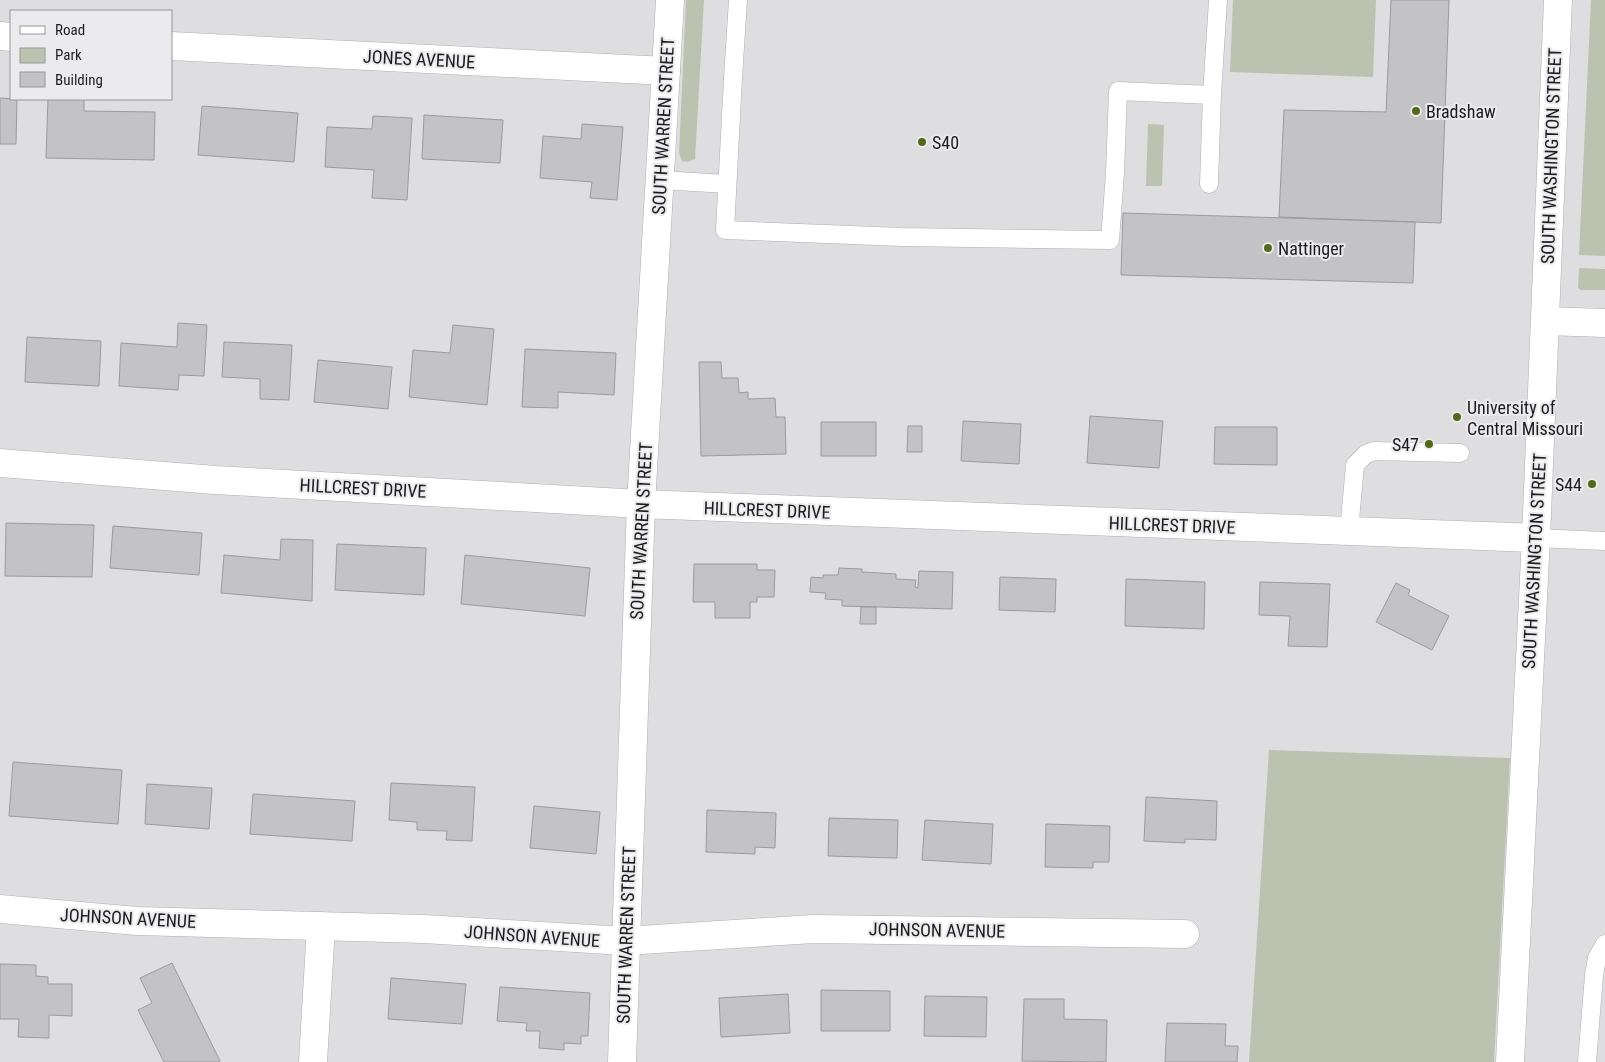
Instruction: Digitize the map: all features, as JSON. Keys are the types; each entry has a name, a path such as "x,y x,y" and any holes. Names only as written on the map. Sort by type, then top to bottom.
{"street":[{"name":"SOUTH WARREN STREET","path":"622,1062 641,504 670,0"},
{"name":"SOUTH WASHINGTON STREET","path":"1510,1062 1536,538 1558,0"},
{"name":"JONES AVENUE","path":"172,46 666,71"},
{"path":"1544,320 1605,323"},
{"name":"HILLCREST DRIVE","path":"0,462 215,480 641,504 1536,538"},
{"name":"JOHNSON AVENUE","path":"0,909 137,921 424,929 625,941 812,929 1185,934"},
{"path":"313,1062 320,926"}],"lane":[{"path":"738,0 725,230 1110,240 1118,91 1212,95"},
{"path":"1209,184 1218,0"},
{"path":"660,180 727,184"},
{"path":"1349,531 1355,465 1366,454 1374,451 1460,453"},
{"path":"1536,538 1605,541"},
{"path":"1587,1062 1594,975 1597,958 1605,944"}],"green space":[{"path":"686,0 704,0 695,159 688,162 682,161 679,153"},
{"path":"1233,0 1376,0 1373,77 1230,72"},
{"path":"1591,0 1605,0 1605,256 1579,255"},
{"path":"1148,124 1164,125 1162,186 1146,186"},
{"path":"1579,268 1605,269 1605,290 1581,290 1578,288"},
{"path":"1269,750 1510,758 1494,1062 1249,1062"}],"building":[{"name":"Bradshaw","path":"1391,0 1449,0 1441,223 1279,217 1284,110 1386,112"},
{"path":"0,98 17,100 16,144 0,144"},
{"path":"48,100 84,100 84,111 155,112 154,160 46,158"},
{"path":"202,106 298,113 294,162 198,155"},
{"path":"424,115 503,120 500,163 422,159"},
{"path":"373,116 412,118 407,200 372,198 374,170 325,167 327,127 372,129"},
{"path":"582,124 623,127 617,200 590,198 592,182 540,178 543,136 581,139"},
{"name":"Nattinger","path":"1123,213 1415,222 1413,283 1121,275"},
{"path":"178,323 207,325 204,376 179,375 178,390 119,386 121,343 177,347"},
{"path":"453,325 494,329 487,405 409,397 413,350 450,353"},
{"path":"27,337 101,341 99,386 25,382"},
{"path":"224,342 292,345 289,400 260,399 260,379 222,377"},
{"path":"525,349 616,353 614,395 558,392 558,408 522,407"},
{"path":"318,360 392,367 388,409 314,402"},
{"path":"699,362 721,362 722,378 738,378 739,393 748,392 748,399 775,398 776,417 785,417 786,454 701,456"},
{"path":"1090,416 1163,421 1159,468 1087,463"},
{"path":"963,421 1021,424 1019,464 961,461"},
{"path":"821,422 876,422 876,456 821,456"},
{"path":"908,426 922,426 922,452 907,452"},
{"path":"1215,427 1277,427 1277,465 1214,464"},
{"path":"6,523 94,525 92,577 5,576"},
{"path":"113,526 202,533 199,575 110,568"},
{"path":"281,539 313,540 312,601 221,593 224,555 280,560"},
{"path":"337,544 426,548 424,595 335,590"},
{"path":"465,555 590,568 585,616 461,604"},
{"path":"694,564 757,564 757,570 775,570 774,597 757,597 757,602 750,602 750,618 715,618 715,602 693,602"},
{"path":"839,568 862,569 862,572 896,574 896,579 916,580 915,587 918,588 919,571 953,572 952,609 842,606 842,600 825,599 826,593 810,592 811,577 823,578 823,575 838,575"},
{"path":"1000,577 1056,579 1055,612 999,610"},
{"path":"1126,579 1205,582 1204,629 1125,626"},
{"path":"1260,582 1330,584 1327,647 1288,646 1290,616 1259,615"},
{"path":"1396,583 1410,590 1408,595 1449,616 1432,650 1376,622"},
{"path":"861,607 876,607 876,624 860,624"},
{"path":"13,762 122,770 118,824 9,816"},
{"path":"391,783 475,787 472,841 446,840 447,831 417,830 417,822 389,820"},
{"path":"147,784 212,788 209,829 145,824"},
{"path":"253,794 355,801 352,841 250,834"},
{"path":"1146,797 1217,801 1216,840 1185,839 1185,843 1144,841"},
{"path":"534,806 600,812 596,854 530,848"},
{"path":"707,810 776,813 775,848 755,847 755,854 706,852"},
{"path":"829,818 898,820 897,858 828,856"},
{"path":"925,820 993,824 991,864 922,860"},
{"path":"1046,824 1110,826 1109,862 1093,862 1093,868 1045,867"},
{"path":"172,963 220,1061 164,1062 138,1010 152,1003 140,978"},
{"path":"0,964 36,965 36,976 48,977 48,984 72,984 72,1016 49,1015 49,1038 18,1037 19,1019 0,1019"},
{"path":"391,978 466,984 462,1024 388,1019"},
{"path":"500,987 590,993 588,1036 581,1036 581,1044 564,1043 564,1050 539,1048 540,1031 526,1031 527,1023 497,1021"},
{"path":"821,990 890,991 890,1031 821,1031"},
{"path":"788,994 790,1033 721,1037 719,998"},
{"path":"925,996 987,997 986,1037 924,1036"},
{"path":"1024,999 1064,999 1064,1019 1107,1020 1106,1062 1022,1061"},
{"path":"1167,1023 1226,1024 1225,1046 1238,1046 1237,1062 1165,1062"}],"place":[{"name":"Bradshaw","path":"1416,111"},
{"name":"S40","path":"922,142"},
{"name":"Nattinger","path":"1268,248"},
{"name":"University of Central Missouri","path":"1457,417"},
{"name":"S47","path":"1429,444"},
{"name":"S44","path":"1592,484"}]}
